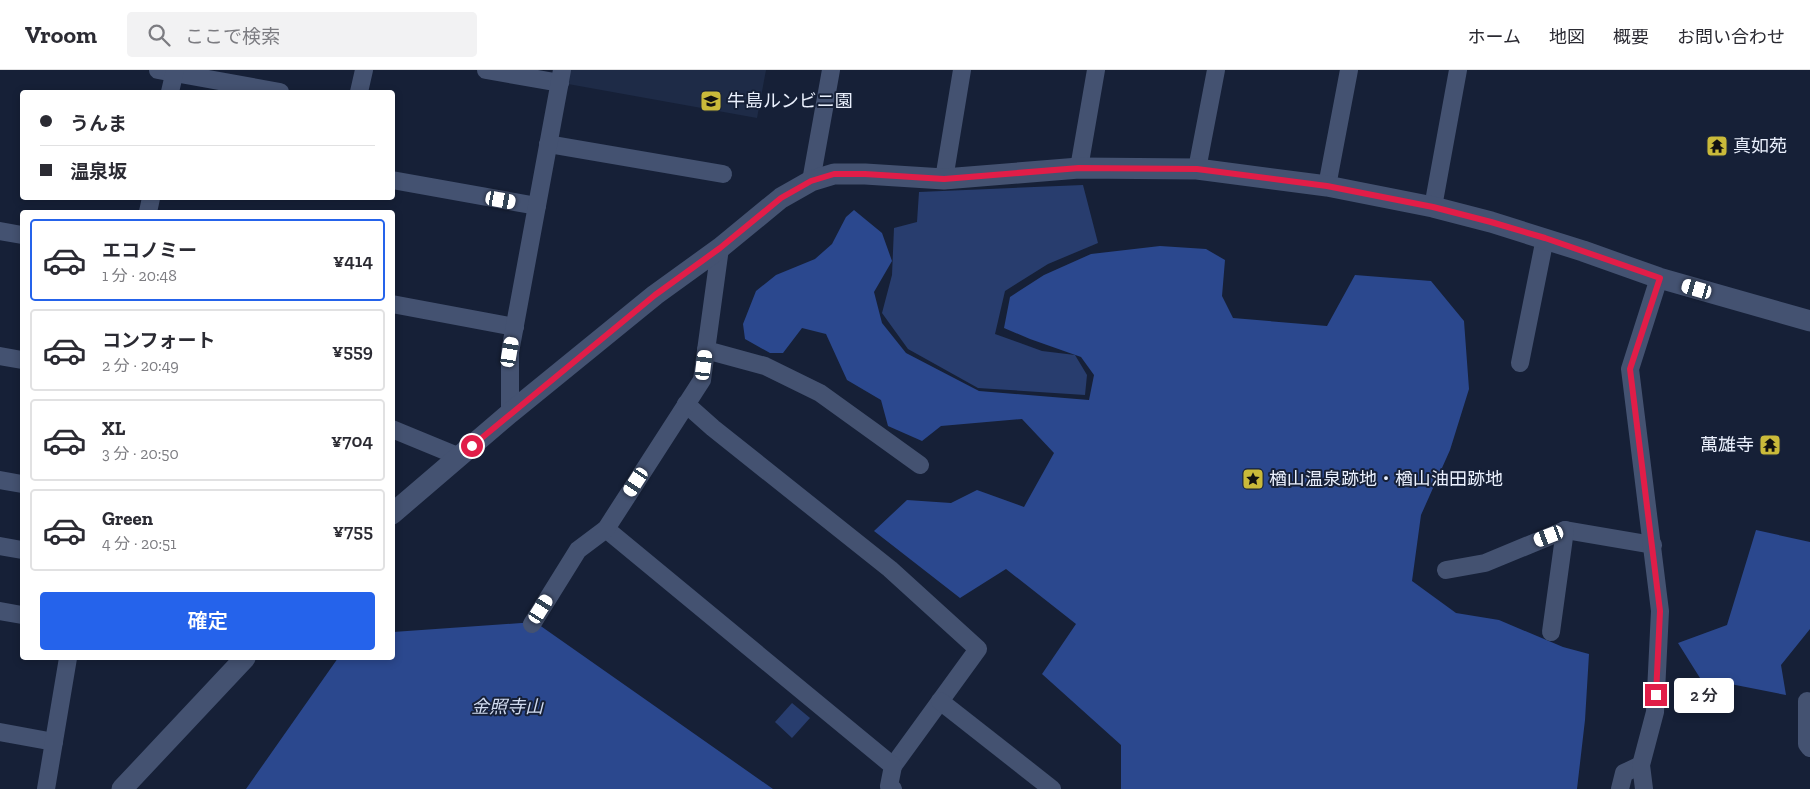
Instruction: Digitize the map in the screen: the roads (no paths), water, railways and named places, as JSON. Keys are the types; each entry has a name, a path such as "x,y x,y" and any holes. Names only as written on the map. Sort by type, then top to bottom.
{"street":[{"path":"359,90 364,70"},
{"path":"486,70 561,76 510,352 510,413"},
{"path":"811,181 831,70"},
{"path":"944,179 962,70"},
{"path":"1079,168 1096,70"},
{"path":"1197,169 1216,70"},
{"path":"1327,186 1349,70"},
{"path":"1433,207 1458,70"},
{"path":"170,90 169,71 269,90"},
{"path":"548,144 723,174"},
{"path":"395,511 510,413 655,295 720,248 781,198 811,181 834,174 944,179 1079,168 1197,169 1327,186 1433,207 1491,222 1545,238 1660,278 1810,321"},
{"path":"395,181 537,206"},
{"path":"0,231 20,235"},
{"path":"1520,364 1545,238"},
{"path":"532,624 578,550 606,529 702,380 720,248"},
{"path":"1644,789 1641,765 1655,712 1660,611 1630,369 1660,278"},
{"path":"395,305 515,327"},
{"path":"706,350 764,366 820,393 920,466"},
{"path":"0,356 20,360"},
{"path":"686,404 713,428 890,569 978,649 893,766 889,786 893,789"},
{"path":"395,430 460,457"},
{"path":"0,480 20,484"},
{"path":"606,529 893,766"},
{"path":"1446,570 1485,563 1565,530 1653,545"},
{"path":"1551,632 1565,530"},
{"path":"0,546 20,550"},
{"path":"0,611 20,615"},
{"path":"46,789 68,660"},
{"path":"122,789 243,660"},
{"path":"940,700 1052,789"},
{"path":"1807,701 1807,744 1810,748"},
{"path":"0,732 54,742"},
{"path":"1620,789 1624,773 1641,765"}],"place":[{"name":"牛島ルンビニ園","path":"711,101"},
{"name":"真如苑","path":"1717,146"},
{"name":"萬雄寺","path":"1770,445"},
{"name":"楢山温泉跡地・楢山油田跡地","path":"1253,479"}],"park label":[{"name":"金照寺山","path":"507,707"}]}
